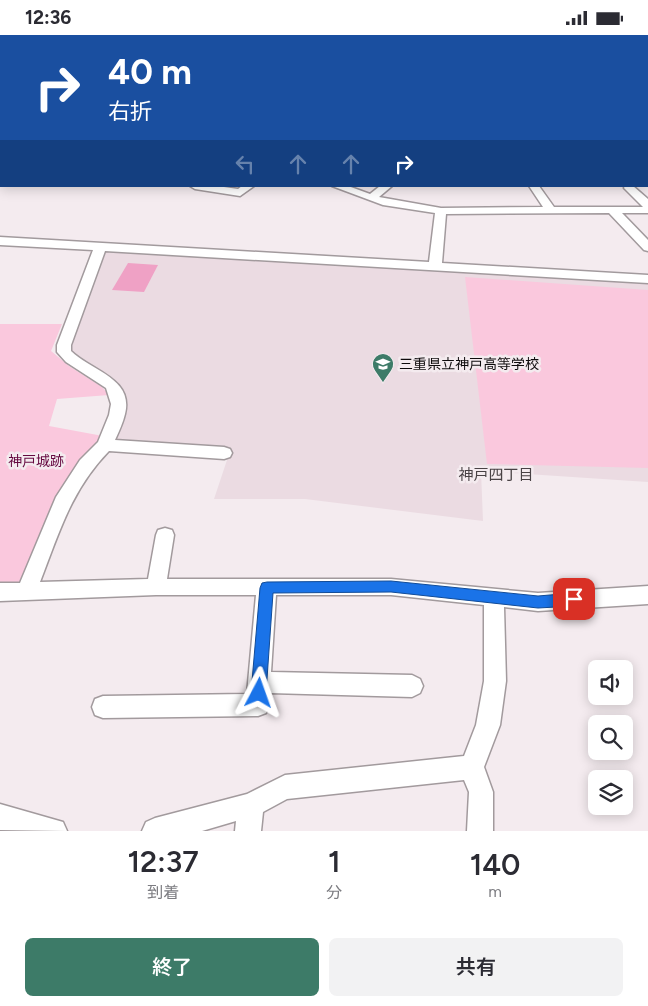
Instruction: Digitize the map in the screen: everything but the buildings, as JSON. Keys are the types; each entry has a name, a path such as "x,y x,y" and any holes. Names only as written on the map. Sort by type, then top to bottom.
{"street":[{"path":"201,187 240,193 248,187"},
{"path":"339,187 371,198 412,208 441,211 648,210"},
{"path":"371,198 386,187"},
{"path":"535,187 551,211"},
{"path":"629,188 648,205"},
{"path":"435,267 441,211"},
{"path":"613,211 648,247"},
{"path":"0,241 648,279"},
{"path":"27,590 62,502 86,464 105,445 117,415 118,404 112,385 71,359 64,352 64,345 100,247"},
{"path":"105,445 224,453"},
{"path":"156,587 165,535"},
{"path":"0,592 156,587 391,587 494,596 538,602 648,595"},
{"path":"103,707 258,705 267,588"},
{"path":"480,831 481,792 472,767 488,725 495,681 494,596"},
{"path":"260,682 412,686"},
{"path":"155,831 252,805 285,787 472,767"},
{"path":"248,831 252,805"},
{"path":"0,817 54,831"}],"shaded area":[{"name":"三重県立神戸高等学校","path":"109,250 648,282 648,482 481,471 483,521 305,499 214,499 231,448 115,439 127,407 122,388 114,379 72,351 73,339 102,253"},
{"path":"128,263 158,265 144,292 112,290"}],"green space":[{"path":"465,277 648,290 648,468 487,464"},
{"name":"神戸城跡","path":"0,324 62,324 51,351 69,366 102,387 109,395 57,399 49,426 103,436 23,580 15,587 0,588"}],"place":[{"name":"三重県立神戸高等学校","path":"383,383"}],"district":[{"name":"神戸四丁目","path":"496,475"}],"route":[{"path":"259,693 267,588 391,587 538,602 574,599"}]}
